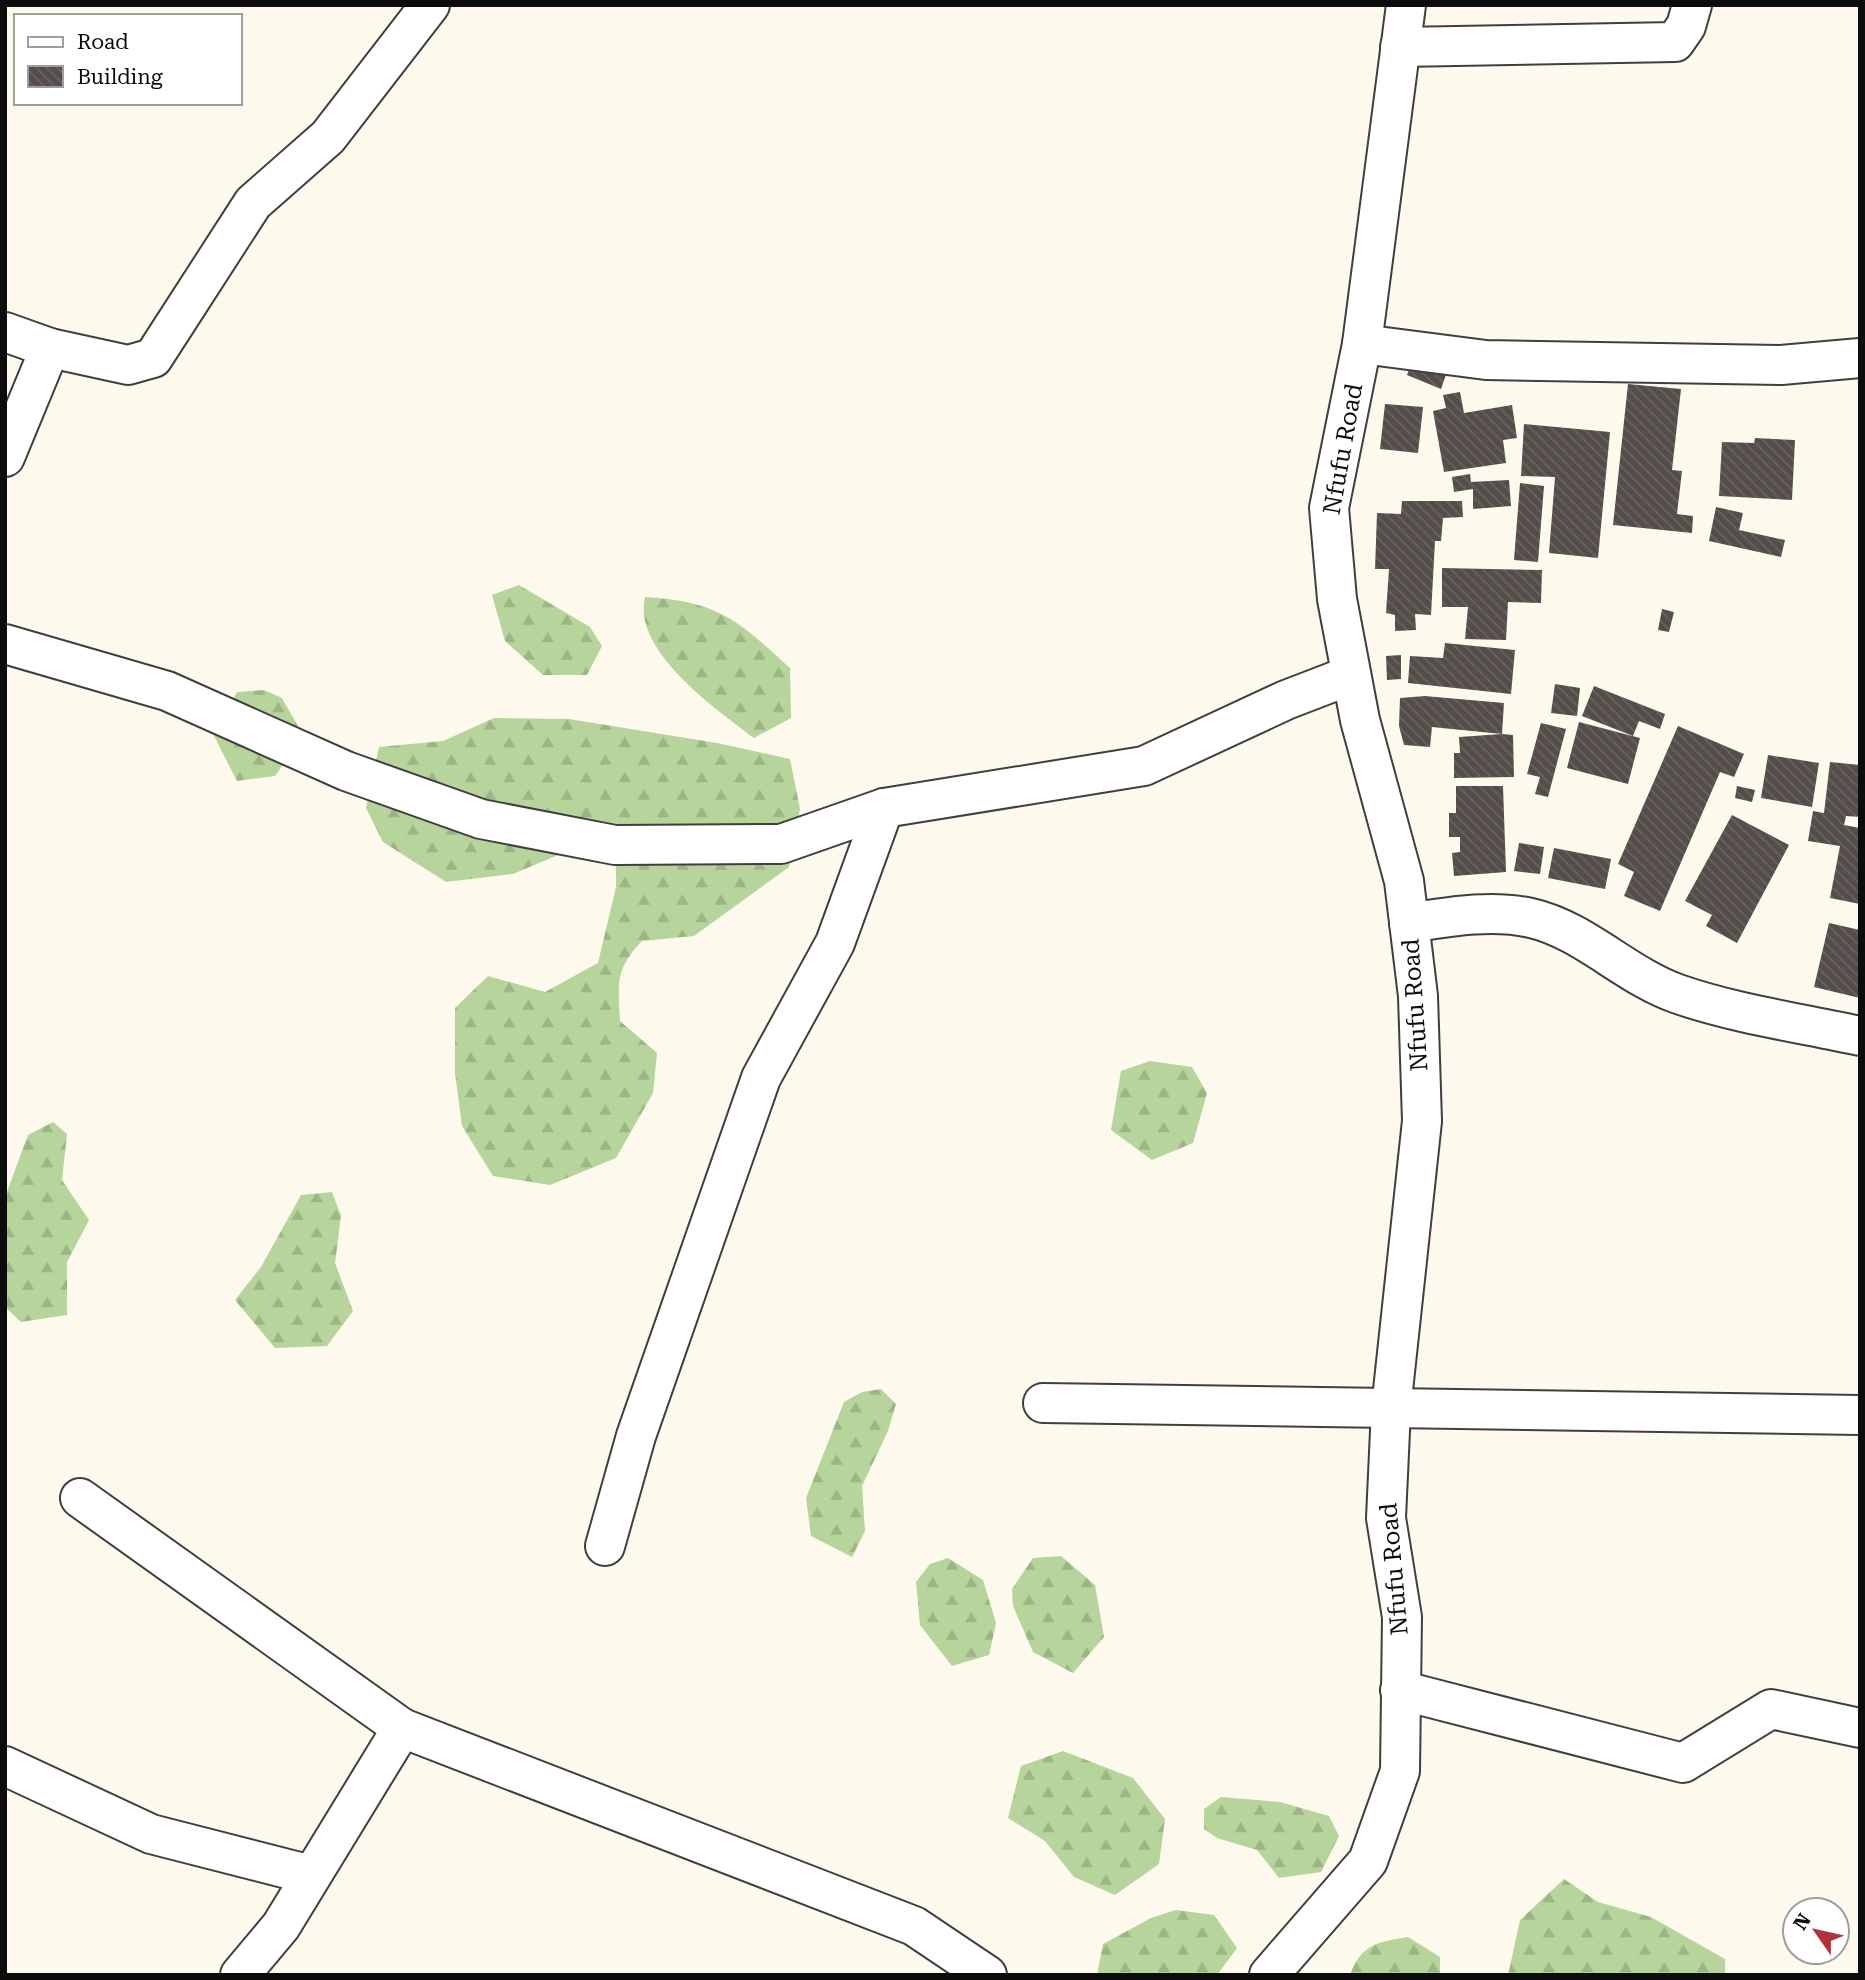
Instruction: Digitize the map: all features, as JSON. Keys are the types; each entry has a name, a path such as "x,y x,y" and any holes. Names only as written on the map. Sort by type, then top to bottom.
{"street":[{"path":"5,332 50,348 128,365 153,358 253,203 328,137 430,5"},
{"name":"Nfufu Road","path":"1269,1975 1368,1861 1400,1771 1402,1617 1386,1518 1391,1409 1422,1121 1418,996 1404,881 1360,720 1351,676 1337,599 1329,508 1362,344 1406,5"},
{"path":"1400,47 1675,42 1686,26 1692,5"},
{"path":"1362,344 1486,360 1781,365 1860,358"},
{"path":"5,457 50,348"},
{"path":"5,644 167,691 346,771 481,819 615,845 781,844 884,808 1144,766 1286,700 1351,676"},
{"path":"605,1546 636,1436 761,1078 835,943 884,808"},
{"path":"1409,923 1467,914 1531,918 1571,935 1634,973 1676,993 1860,1036"},
{"path":"1043,1403 1860,1415"},
{"path":"80,1498 402,1728 914,1926 987,1975"},
{"path":"1400,1690 1683,1763 1771,1709 1860,1728"},
{"path":"240,1975 281,1926 402,1728"},
{"path":"5,1766 150,1834 311,1875"}],"green space":[{"path":"519,585 590,627 602,646 587,675 543,675 505,641 492,595"},
{"path":"645,597 670,599 710,609 726,616 756,638 790,668 791,718 754,738 699,695 664,658 651,638 644,617"},
{"path":"264,690 282,698 303,735 275,776 237,781 213,734 237,692"},
{"path":"494,718 569,719 717,743 790,759 800,809 789,867 694,936 642,941 627,960 620,977 620,1021 657,1053 653,1093 616,1158 550,1185 493,1176 462,1126 455,1073 455,1008 488,976 545,992 598,963 616,887 616,863 558,855 513,874 446,882 383,842 366,808 379,747 443,741"},
{"path":"1150,1061 1192,1067 1207,1093 1193,1143 1152,1160 1111,1130 1121,1071"},
{"path":"53,1122 67,1134 62,1180 89,1220 67,1262 67,1315 21,1322 5,1307 5,1197 28,1135"},
{"path":"332,1192 341,1216 335,1263 353,1311 327,1346 275,1348 235,1300 261,1267 301,1195"},
{"path":"881,1389 896,1404 888,1431 862,1486 865,1531 852,1557 811,1536 806,1498 844,1402 862,1392"},
{"path":"1061,1556 1095,1585 1104,1637 1073,1673 1033,1652 1013,1606 1012,1589 1033,1558"},
{"path":"948,1558 983,1580 996,1623 989,1655 952,1666 920,1625 916,1582 930,1564"},
{"path":"1063,1751 1133,1778 1165,1819 1159,1864 1115,1895 1074,1877 1045,1841 1008,1818 1021,1766"},
{"path":"1221,1797 1280,1802 1329,1816 1339,1836 1321,1872 1279,1878 1257,1850 1217,1838 1204,1829 1204,1809"},
{"path":"1564,1879 1598,1902 1651,1917 1725,1959 1725,1975 1508,1975 1520,1920"},
{"path":"1176,1910 1214,1915 1237,1948 1217,1975 1097,1975 1103,1944 1151,1918"},
{"path":"1408,1937 1440,1957 1440,1975 1350,1975 1359,1957 1372,1946"}],"building":[{"path":"1414,356 1448,369 1441,389 1407,375"},
{"path":"1628,384 1681,389 1672,470 1682,471 1677,514 1693,516 1692,533 1613,525"},
{"path":"1460,392 1464,413 1512,405 1517,438 1503,440 1506,463 1444,472 1433,411 1446,408 1443,395"},
{"path":"1385,404 1423,407 1418,453 1380,449"},
{"path":"1524,424 1610,432 1598,558 1549,553 1555,477 1521,476"},
{"path":"1755,438 1795,440 1792,500 1719,496 1722,442 1754,443"},
{"path":"1470,474 1471,482 1509,480 1511,506 1473,509 1473,489 1454,492 1452,477"},
{"path":"1520,483 1544,486 1538,562 1514,560"},
{"path":"1402,501 1462,501 1463,517 1443,518 1441,541 1435,541 1431,615 1415,614 1416,630 1395,631 1395,615 1386,613 1389,569 1375,569 1377,513 1401,514"},
{"path":"1716,507 1743,513 1739,530 1785,540 1781,557 1709,541"},
{"path":"1442,568 1542,570 1541,603 1508,602 1506,640 1465,639 1468,607 1442,607"},
{"path":"1662,609 1674,612 1669,632 1658,630"},
{"path":"1445,643 1515,650 1511,694 1408,683 1410,656 1443,658"},
{"path":"1401,655 1401,679 1387,680 1386,656"},
{"path":"1555,684 1580,688 1577,716 1551,713"},
{"path":"1594,686 1665,714 1660,729 1639,721 1633,736 1582,716"},
{"path":"1425,696 1504,703 1502,734 1432,727 1430,747 1404,745 1399,726 1400,698"},
{"path":"1579,722 1640,738 1628,784 1567,768"},
{"path":"1541,723 1566,729 1548,797 1535,794 1540,777 1527,774"},
{"path":"1678,726 1744,754 1734,777 1720,772 1660,911 1624,896 1634,872 1618,864"},
{"path":"1513,735 1514,777 1454,778 1454,753 1460,753 1459,737"},
{"path":"1768,755 1819,763 1812,807 1761,798"},
{"path":"1830,762 1860,765 1860,817 1846,816 1844,825 1860,828 1860,904 1830,898 1840,846 1808,841 1813,811 1824,813"},
{"path":"1456,786 1503,786 1506,872 1454,876 1452,853 1460,852 1460,837 1449,837 1449,813 1456,813"},
{"path":"1737,786 1755,790 1752,802 1735,798"},
{"path":"1732,815 1789,845 1737,943 1706,926 1712,915 1685,901"},
{"path":"1519,843 1544,847 1540,874 1514,871"},
{"path":"1554,848 1611,859 1605,889 1548,878"},
{"path":"1829,923 1860,930 1860,998 1814,987"}]}
